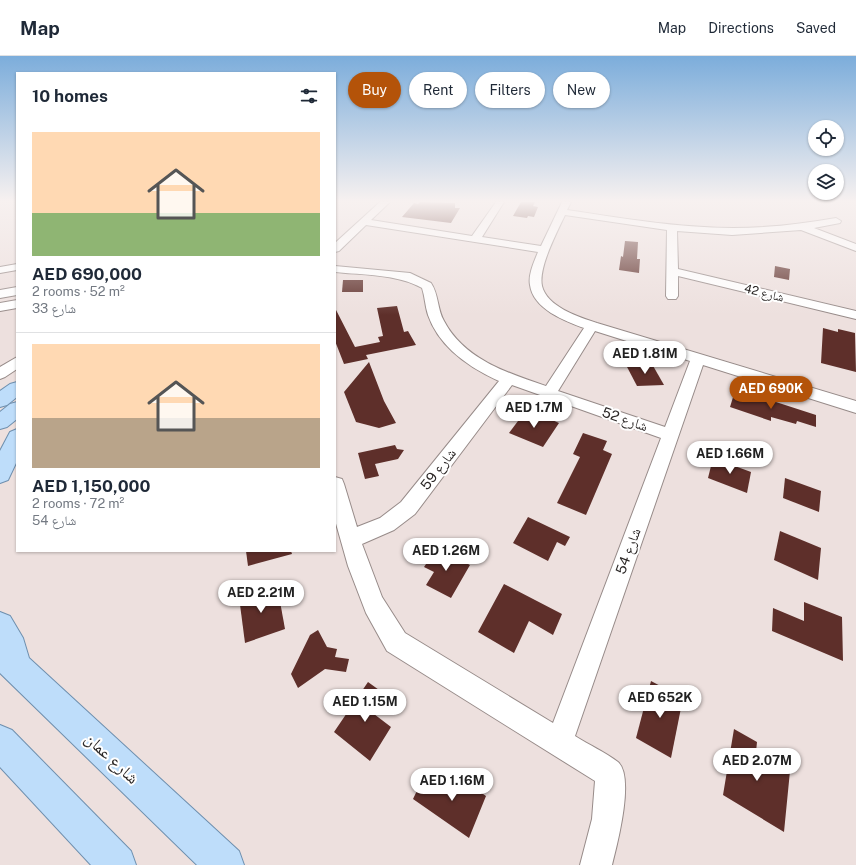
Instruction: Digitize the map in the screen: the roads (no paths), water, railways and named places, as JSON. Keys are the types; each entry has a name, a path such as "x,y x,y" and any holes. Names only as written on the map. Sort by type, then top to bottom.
{"main road":[{"path":"0,392 16,382"},
{"path":"0,400 16,389"},
{"path":"0,422 16,410"},
{"path":"0,474 16,439"},
{"path":"0,626 12,649 7,659"},
{"name":"شارع عمان","path":"7,659 225,865"},
{"path":"0,742 116,865"}],"street":[{"path":"336,248 345,240"},
{"path":"480,240 546,250"},
{"path":"550,240 535,281 540,295 563,314 592,326 856,407"},
{"path":"672,240 672,296"},
{"path":"836,240 856,248"},
{"path":"0,270 16,267"},
{"name":"شارع 52","path":"336,269 399,277 423,283 428,288 433,313 440,327 454,345 476,363 509,379 670,434"},
{"name":"شارع 42","path":"672,270 856,315"},
{"path":"0,282 16,279"},
{"path":"0,294 16,291"},
{"path":"0,307 16,304"},
{"path":"549,393 592,326"},
{"name":"شارع 54","path":"559,743 698,359"},
{"path":"0,374 16,363"},
{"name":"شارع 59","path":"351,539 387,524 408,508 509,379"},
{"path":"336,487 366,590 384,625 396,642 609,773 611,786 610,809 596,865"}]}
